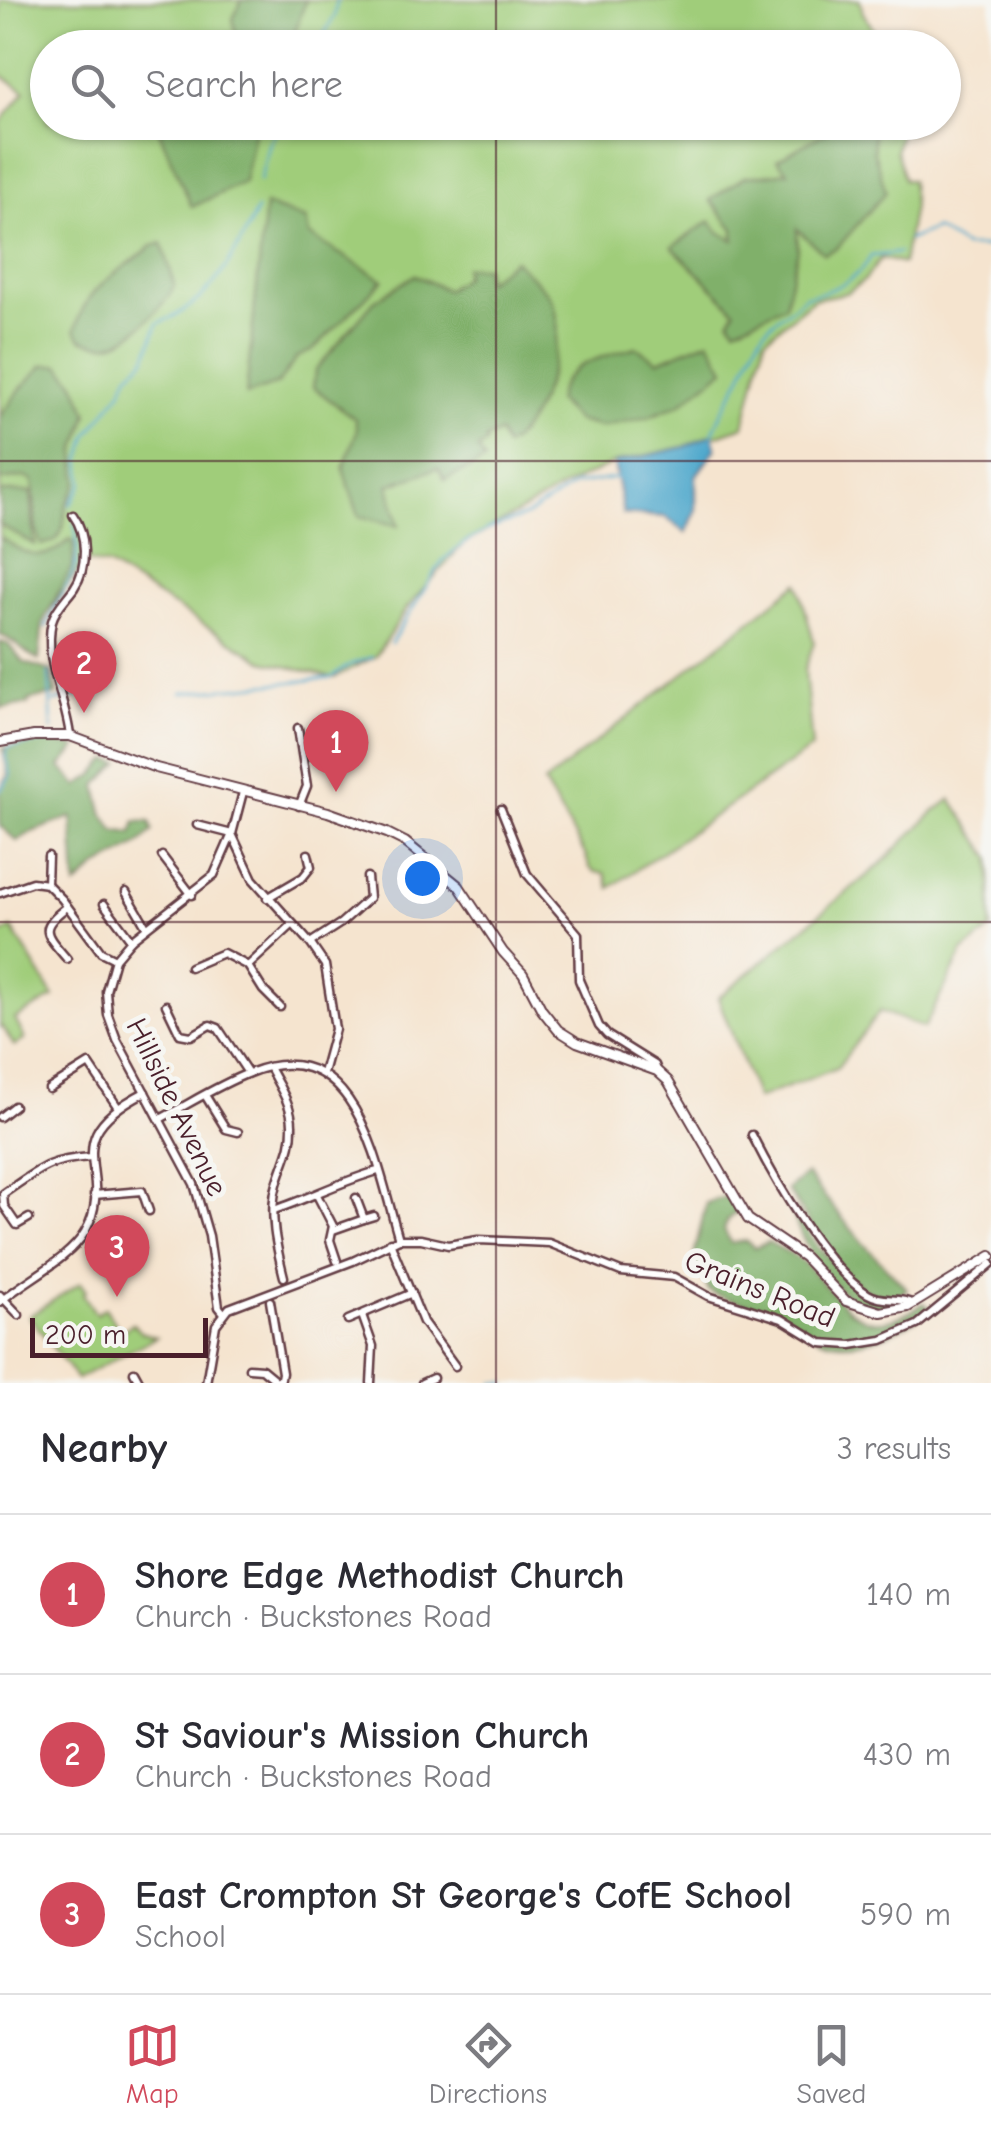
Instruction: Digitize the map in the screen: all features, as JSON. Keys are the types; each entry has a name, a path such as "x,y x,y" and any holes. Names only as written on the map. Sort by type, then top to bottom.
{"main road":[{"path":"0,742 34,736 70,736 143,764 359,822 405,842 458,886 502,952 523,974 558,1030 577,1042 658,1071 676,1092 755,1226 804,1257 837,1295 858,1308 881,1312 914,1304 991,1256"}],"street":[{"path":"70,736 53,669 52,624 78,583 83,566 82,532 73,515"},
{"path":"298,728 307,786 300,806"},
{"name":"Hillside Avenue","path":"223,1312 203,1208 117,1040 108,1016 106,992 116,960 131,940 214,875 232,834 243,792"},
{"path":"501,809 527,874 578,934 579,980 599,1026 655,1064 658,1071"},
{"path":"196,825 232,834 242,859 267,898 310,943 324,965 335,1028 322,1073"},
{"path":"225,853 242,859"},
{"path":"267,898 304,877 311,867 308,854"},
{"path":"47,884 48,856"},
{"path":"162,856 192,895"},
{"path":"310,943 362,907 369,898 367,877"},
{"path":"0,893 32,882 47,884 101,952 116,960"},
{"path":"126,892 146,926"},
{"path":"104,904 131,940"},
{"path":"66,959 46,928 49,920 67,907"},
{"path":"248,966 293,924"},
{"path":"190,966 223,953 248,966 280,1007"},
{"path":"166,1005 180,1034 191,1036 210,1025 218,1028 248,1073"},
{"path":"55,1087 89,1064 117,1106"},
{"path":"160,1120 248,1073 269,1067 304,1066 322,1073 344,1091 360,1114 399,1239"},
{"path":"269,1067 289,1106 292,1122 291,1147 276,1187 274,1210 284,1277"},
{"path":"19,1315 1,1299 74,1246 86,1232 94,1195 92,1157 97,1130 117,1106 145,1092"},
{"path":"205,1095 226,1128 238,1132"},
{"path":"0,1117 14,1106"},
{"path":"752,1135 777,1182 819,1245 852,1282 876,1298 914,1304"},
{"path":"29,1218 17,1226 4,1206 3,1194 58,1160 92,1157"},
{"path":"274,1210 317,1195 340,1181 378,1172"},
{"path":"94,1195 142,1192 149,1211"},
{"path":"317,1195 333,1226 330,1241 337,1261"},
{"path":"356,1198 364,1220"},
{"path":"332,1230 374,1216"},
{"name":"Grains Road","path":"223,1312 399,1239 421,1238 448,1245 478,1240 549,1243 621,1272 674,1277 708,1296 765,1312 816,1341 835,1345 867,1343 903,1333 991,1264"},
{"path":"390,1242 429,1332 455,1366"},
{"path":"348,1320 412,1293"},
{"path":"249,1368 262,1369 280,1383 282,1373 270,1301"},
{"path":"206,1383 216,1324 223,1312"},
{"path":"362,1314 373,1346 371,1383"},
{"path":"134,1372 140,1383"},
{"path":"422,1383 433,1378"}],"green space":[{"path":"0,0 860,0 874,30 30,30 30,140 898,140 896,150 904,180 911,180 913,206 903,264 881,258 866,279 847,293 814,299 765,339 744,426 684,447 614,463 463,544 407,608 376,656 334,678 263,661 109,566 86,561 47,613 0,601 0,123 25,91 0,74"},
{"path":"242,0 306,0 296,30 235,30 233,19"},
{"path":"163,140 253,140 244,182 192,207"},
{"path":"812,140 874,140 886,192 837,248 824,254 797,229 798,250 785,305 736,328 730,320 735,310 672,247 710,221 719,232 734,240 734,229 710,200 744,177 788,172 777,160"},
{"path":"265,205 306,220 309,235 383,280 313,350 297,357 278,384 246,395"},
{"path":"162,243 175,285 157,310 122,340 97,344 81,339 75,330 96,290 152,246"},
{"path":"514,260 549,295 557,316 554,357 529,421 505,447 499,433 486,439 486,444 478,449 485,461 445,480 438,468 389,485 399,526 359,516 343,469 357,431 355,419 313,387 316,370 374,301 415,275 446,290 464,277 465,267 485,267 486,281"},
{"path":"709,340 725,369 680,404 648,417 600,427 577,421 557,401 567,378 598,358 636,347 658,361"},
{"path":"44,365 60,365 75,383 88,413 76,451 78,483 66,506 63,528 56,541 41,545 33,481 25,477 0,480 0,417"},
{"path":"0,492 31,492 35,545 0,525"},
{"path":"0,537 35,555 51,552 70,539 74,541 73,565 43,622 39,660 0,635"},
{"path":"798,583 814,642 805,670 812,748 610,888 605,873 590,867 544,783"},
{"path":"0,642 8,644 23,662 51,671 56,695 0,708"},
{"path":"48,741 77,747 61,767 78,786 108,760 120,763 97,785 103,813 114,830 132,833 136,821 150,822 153,831 76,886 72,817 17,841 0,826 0,789 8,774 3,748"},
{"path":"951,799 991,858 991,929 963,952 924,1028 880,1011 837,1068 757,1099 718,998 881,864"},
{"path":"12,928 54,997 15,1019 25,1039 14,1046 0,1028 0,935"},
{"path":"806,1174 907,1289 894,1299 875,1295 844,1273 787,1190"},
{"path":"728,1196 737,1212 724,1229 731,1243 746,1241 755,1248 768,1242 789,1253 858,1316 886,1321 924,1303 930,1309 879,1337 836,1342 816,1336 775,1313 709,1291 694,1259 695,1252 706,1203"},
{"path":"796,1211 817,1246 863,1293 907,1302 865,1304 848,1296 820,1268 792,1213"},
{"path":"80,1283 96,1314 105,1308 121,1332 133,1324 140,1332 156,1337 77,1379 29,1316"}],"water":[{"path":"713,434 716,448 696,476 696,511 686,533 666,517 623,514 614,463 684,447"}],"waterway":[{"path":"327,30 337,0"},
{"path":"260,180 272,140"},
{"path":"70,505 83,483 81,460 88,435 122,390 128,375 146,358 158,323 177,315 207,291 230,261 257,210"},
{"path":"908,240 935,229 965,247 991,247"},
{"path":"712,436 768,326 805,296 824,292 852,278 871,256 899,253"},
{"path":"391,643 443,560 463,544 487,530 528,515 574,485 617,478"},
{"path":"46,627 75,567 74,523"},
{"path":"182,693 331,678 349,665 372,657"},
{"path":"49,672 52,730"},
{"path":"54,702 95,691"},
{"path":"0,791 10,776 5,756 8,747 51,741"},
{"path":"495,1383 506,1383"}],"place":[{"name":"St Saviour's Mission Church","path":"84,713"},
{"name":"Shore Edge Methodist Church","path":"336,792"},
{"name":"East Crompton St George's CofE School","path":"117,1297"}]}
